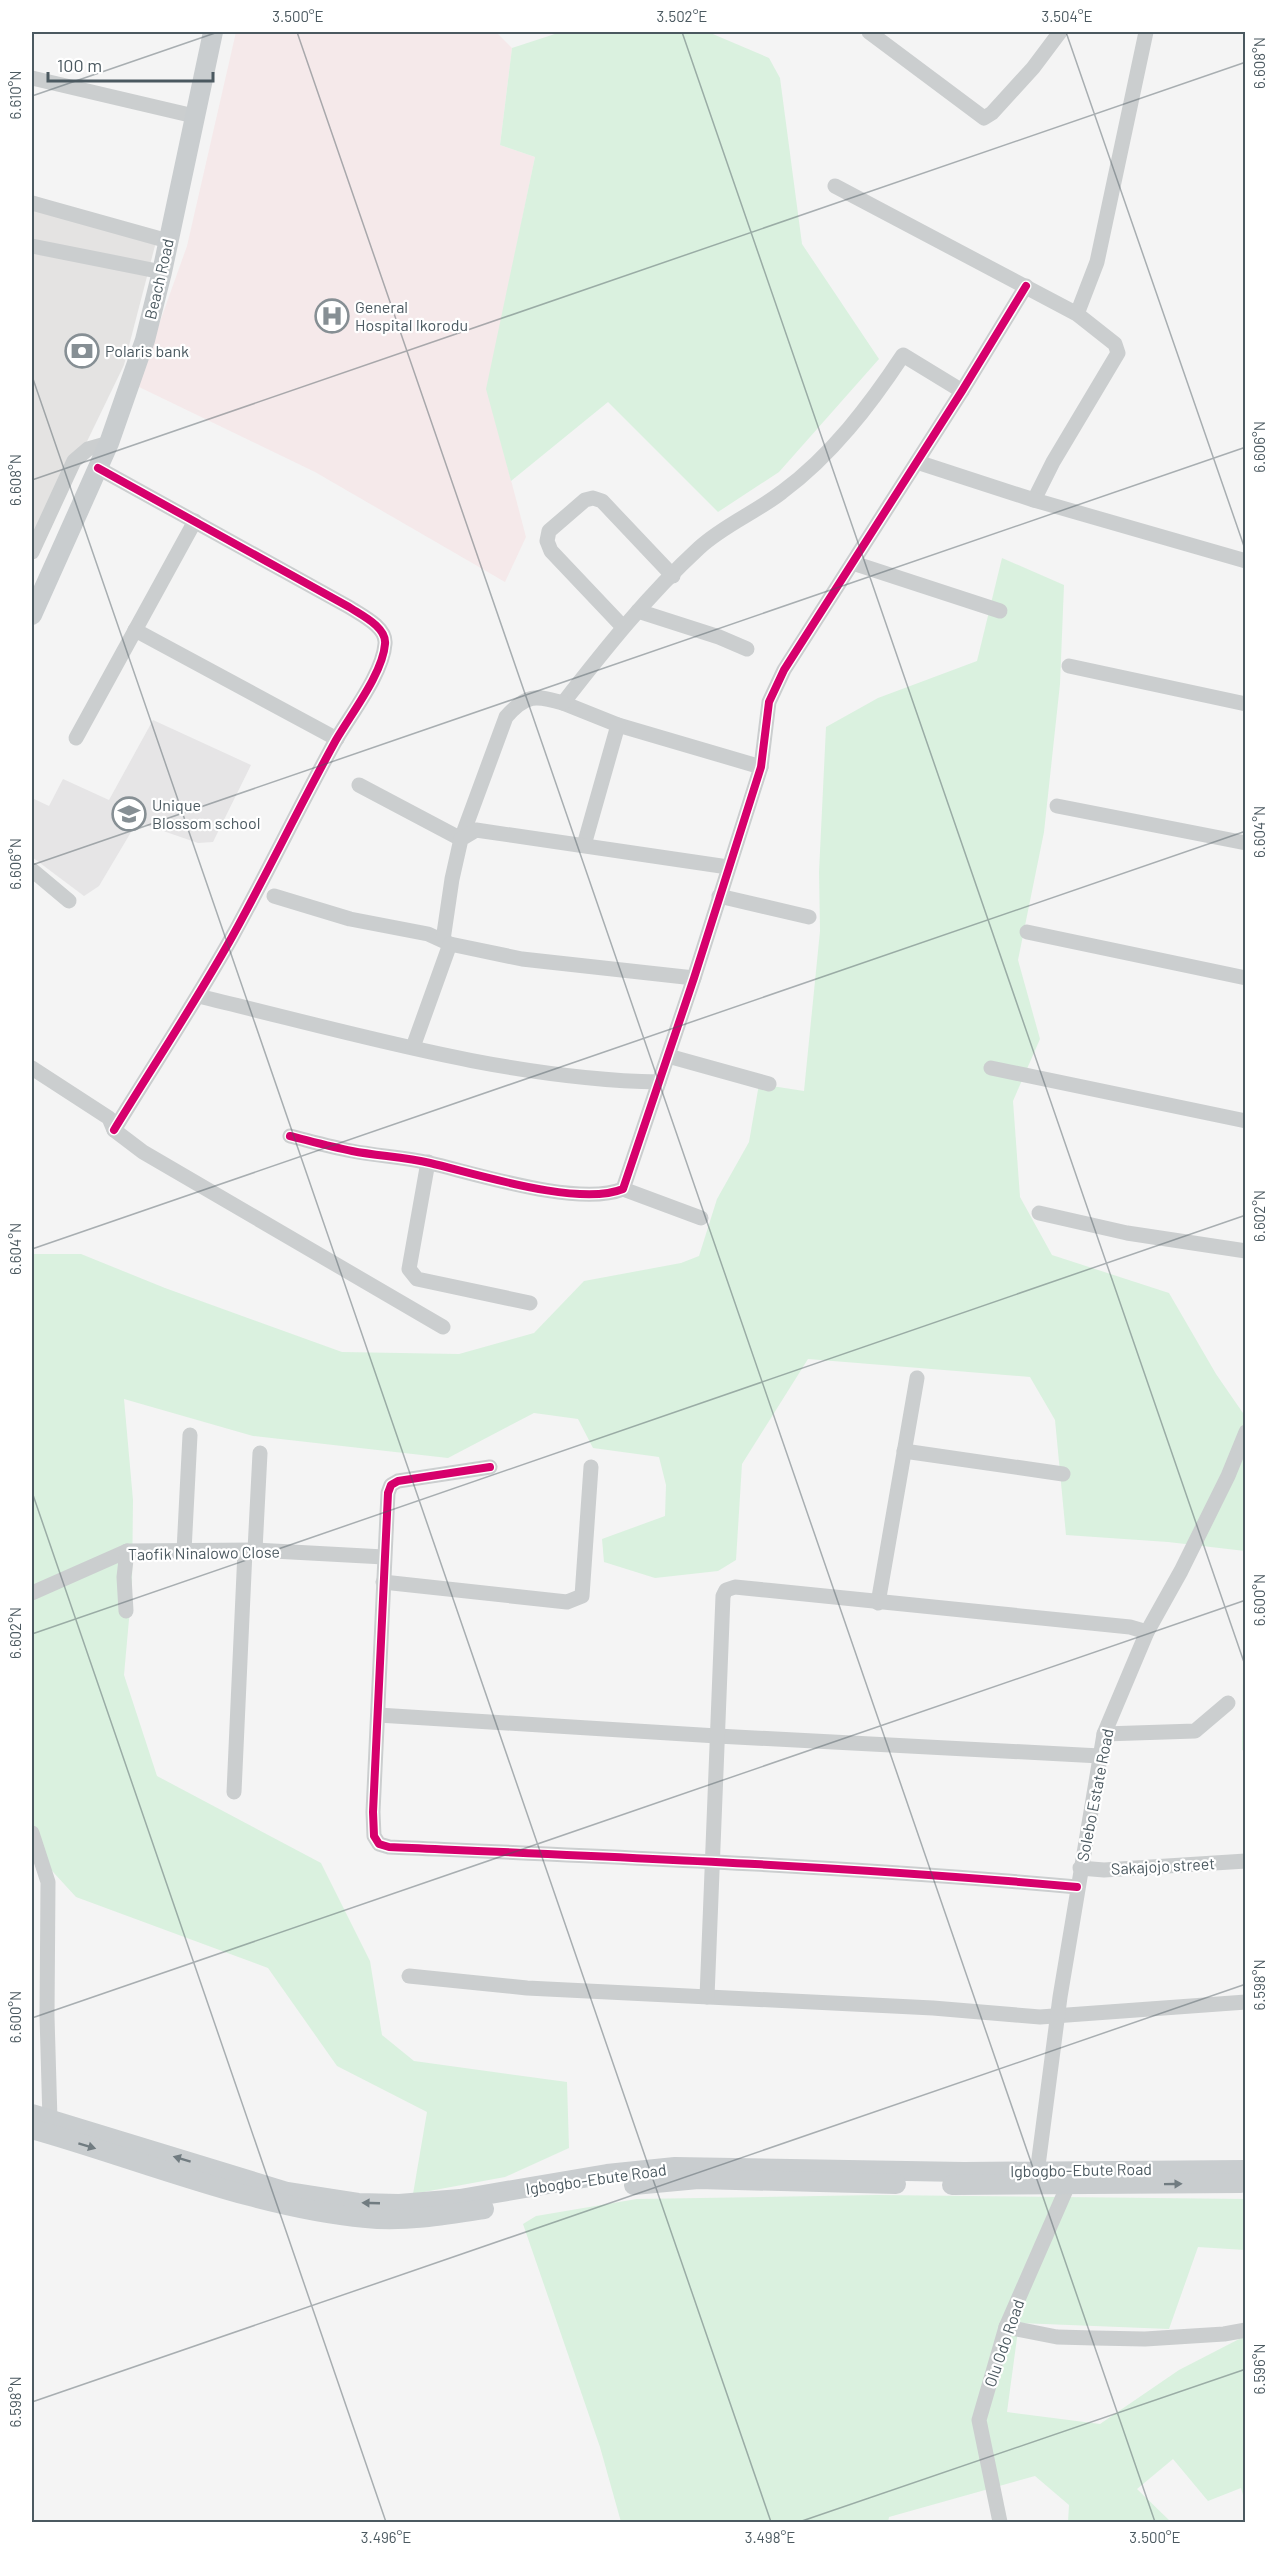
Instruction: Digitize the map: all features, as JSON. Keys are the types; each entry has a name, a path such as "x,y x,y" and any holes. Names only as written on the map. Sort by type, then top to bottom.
{"main road":[{"name":"Beach Road","path":"32,615 109,443 145,340 162,272 213,32"},
{"name":"Igbogbo-Ebute Road","path":"41,2117 287,2192 358,2203 399,2204 460,2199 607,2174 675,2167 964,2172 1036,2178"},
{"name":"Igbogbo-Ebute Road","path":"32,2129 255,2197 291,2206 368,2218 452,2214 600,2188 698,2180 1036,2178 1245,2170"},
{"name":"Igbogbo-Ebute Road","path":"1072,2177 1245,2183"}],"street":[{"path":"869,32 984,118 992,113 1033,68 1060,32"},
{"path":"1077,314 1097,262 1146,32"},
{"path":"32,78 194,116"},
{"path":"835,186 1077,314 1115,344 1118,353 1053,462 1034,500"},
{"path":"32,204 168,241"},
{"path":"32,246 162,272"},
{"path":"623,1189 694,978 761,767 770,702 784,670 962,391 1026,286"},
{"path":"563,703 622,627 699,549 728,525 756,511 784,491 846,432 903,355 962,391"},
{"path":"32,552 74,461 88,449 109,443"},
{"path":"917,462 1034,500 1245,561"},
{"path":"98,468 349,606 380,629 386,641 383,654 367,691 336,740 281,846 198,996 114,1130"},
{"path":"622,627 551,551 547,541 549,531 585,500 593,498 602,501 673,576"},
{"path":"76,738 195,521"},
{"path":"853,563 1000,611"},
{"path":"638,610 719,637 747,649"},
{"path":"135,630 336,740"},
{"path":"1069,666 1245,704"},
{"path":"413,1047 447,942 452,879 461,839 506,717 514,707 538,696 563,703 618,725 761,767"},
{"path":"584,845 618,725"},
{"path":"359,785 461,839"},
{"path":"1057,806 1245,843"},
{"path":"461,839 476,830 728,867"},
{"path":"32,870 69,901"},
{"path":"274,896 350,919 407,929 447,942 532,960 694,978"},
{"path":"719,896 809,916"},
{"path":"1027,932 1245,978"},
{"path":"198,996 413,1047 532,1072 604,1081 659,1082"},
{"path":"668,1056 769,1084"},
{"path":"991,1068 1245,1121"},
{"path":"33,1074 104,1114 109,1118 114,1130 143,1152 443,1327"},
{"path":"290,1136 352,1151 428,1162 496,1181 586,1195 609,1195 623,1189 701,1218"},
{"path":"428,1162 410,1269 412,1275 417,1279 530,1303"},
{"path":"1039,1213 1126,1233 1245,1251"},
{"path":"878,1603 917,1378"},
{"name":"Solebo Estate Road","path":"1036,2178 1077,1887 1104,1734 1147,1632 1218,1497 1245,1432"},
{"path":"184,1551 190,1436"},
{"path":"904,1451 1064,1474"},
{"path":"234,1792 250,1550 260,1453"},
{"path":"490,1467 398,1481 391,1485 388,1493 373,1812 374,1836 379,1844 389,1847 543,1852 964,1876 1077,1887"},
{"path":"383,1582 567,1602 582,1596 591,1467"},
{"name":"Taofik Ninalowo Close","path":"32,1593 127,1551 250,1550 384,1557"},
{"path":"126,1611 124,1577 127,1551"},
{"path":"707,1997 723,1596 726,1590 735,1587 1130,1628 1147,1632"},
{"path":"1104,1734 1195,1731 1228,1703"},
{"path":"378,1715 1100,1756"},
{"path":"32,1833 48,1882 47,2016 41,2117"},
{"name":"Sakajojo street","path":"1080,1868 1104,1870 1245,1861"},
{"path":"409,1977 527,1988 933,2008 1040,2017 1245,2002"},
{"name":"Olu Odo Road","path":"1000,2523 979,2426 991,2374 1006,2327 1072,2177"},
{"path":"1006,2327 1057,2337 1094,2338 1145,2338 1231,2334 1245,2331"}],"shaded area":[{"name":"General Hospital Ikorodu","path":"236,32 496,32 512,48 500,145 535,157 487,389 526,537 505,582 315,472 137,386 187,246"},
{"path":"32,195 157,238 124,365 32,555"},
{"name":"Unique Blossom school","path":"153,720 251,765 213,842 198,843 137,822 99,886 84,896 32,857 32,798 49,806 63,779 109,800"}],"green space":[{"path":"561,32 708,32 769,58 780,78 802,244 879,359 779,472 718,512 608,402 511,481 486,389 535,157 500,145 512,48"},
{"path":"1002,558 1064,585 1060,684 1044,832 1018,960 1040,1039 1013,1101 1020,1197 1052,1255 1169,1293 1216,1374 1245,1416 1245,1551 1168,1542 1066,1535 1055,1420 1030,1377 808,1359 742,1464 736,1560 718,1571 655,1578 604,1562 602,1539 665,1516 666,1485 659,1457 593,1448 578,1419 534,1413 448,1458 253,1436 124,1399 133,1500 132,1586 124,1675 157,1776 321,1863 370,1961 382,2035 414,2061 567,2082 569,2148 505,2177 413,2194 427,2112 337,2066 268,1968 76,1897 32,1849 32,1254 81,1254 165,1288 342,1352 459,1354 534,1333 584,1281 681,1263 699,1256 717,1199 749,1142 759,1084 804,1091 820,931 819,872 826,727 878,698 977,661"},
{"path":"1245,1648 1245,1751 1242,1750"},
{"path":"877,2195 1245,2199 1245,2250 1198,2247 1169,2329 1019,2323 1007,2412 1100,2424 1179,2370 1245,2336 1245,2502 1241,2488 1208,2501 1173,2459 1137,2489 1171,2522 1068,2522 1069,2505 1035,2476 889,2517 888,2522 621,2522 600,2447 523,2224 536,2216 637,2199"}],"cycle path":[{"path":"290,1136 352,1151 430,1163 555,1192 604,1194 623,1189 694,978 761,767 769,702 784,670 962,391 1026,286"},
{"path":"98,468 349,607 378,627 385,638 383,655 373,680 336,740 232,937 114,1130"},
{"path":"490,1467 398,1481 391,1485 388,1493 373,1812 374,1836 379,1844 389,1847 819,1868 1077,1887"}],"place":[{"name":"General Hospital Ikorodu","path":"332,316"},
{"name":"Polaris bank","path":"82,351"},
{"name":"Unique Blossom school","path":"129,814"}]}
